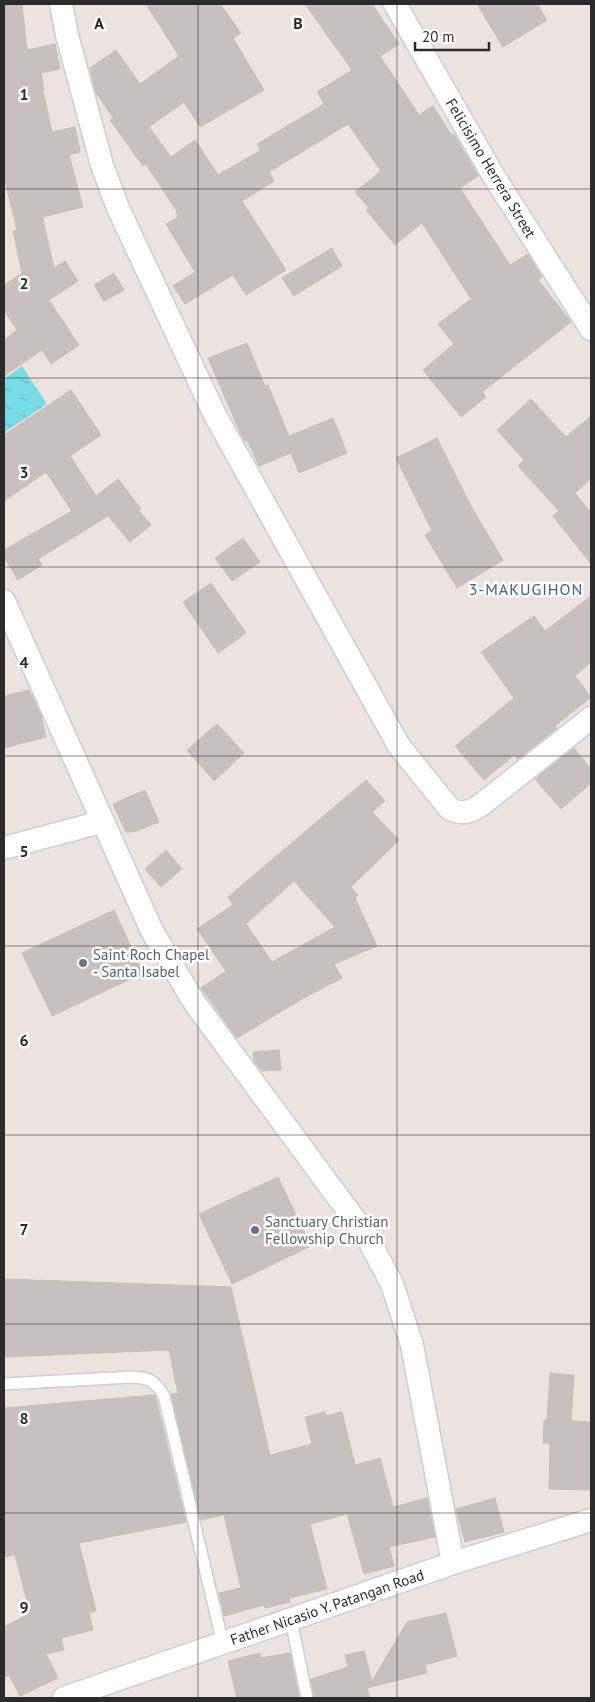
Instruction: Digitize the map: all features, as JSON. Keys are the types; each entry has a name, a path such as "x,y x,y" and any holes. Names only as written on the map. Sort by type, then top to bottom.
{"street":[{"path":"61,4 67,35 102,165 141,259 215,415 399,746 450,809 460,813 471,812 591,718"},
{"name":"Felicisimo Herrera Street","path":"395,4 493,175 591,329"},
{"path":"4,601 101,822 152,931 194,1002 366,1236 392,1284 412,1344 453,1563"},
{"path":"4,848 101,822"},
{"name":"Father Nicasio Y. Patangan Road","path":"64,1698 453,1563 591,1520"}],"lane":[{"path":"4,1384 133,1377 149,1378 154,1381 164,1396 223,1644"},
{"path":"291,1620 307,1698"}],"water":[{"path":"22,366 47,404 5,432 4,379"}],"building":[{"path":"4,4 22,4 27,50 55,44 60,69 41,73 43,91 52,132 75,127 80,152 69,155 83,207 43,217 54,268 65,261 78,281 49,300 79,345 51,364 42,350 4,376 4,340 17,330 4,310 4,285 22,273 13,231 17,230 4,176"},
{"path":"146,4 220,4 241,33 233,38 264,90 200,127 184,102 149,127 171,157 195,140 218,175 261,150 257,144 324,104 317,92 352,70 305,4 372,4 399,44 380,56 419,115 433,106 452,136 454,134 478,176 460,188 510,265 528,254 542,277 538,280 571,322 482,392 486,397 461,417 423,370 454,344 438,324 471,299 422,223 395,245 366,210 369,208 355,192 381,171 348,124 269,172 274,181 242,201 286,270 246,295 233,275 185,304 173,286 195,272 166,224 178,217 176,210 146,164 143,166 110,120 114,119 96,93 90,68 116,50 140,84 179,56"},
{"path":"477,4 537,4 547,20 503,47"},
{"path":"332,248 342,266 294,296 282,278"},
{"path":"114,273 124,290 104,301 94,285"},
{"path":"247,343 265,386 268,385 289,436 333,418 347,453 299,473 291,453 259,466 247,440 245,441 242,437 208,358"},
{"path":"71,390 101,435 70,456 96,496 118,479 141,509 139,511 151,525 130,542 108,516 38,559 42,565 18,580 4,557 4,550 72,511 46,472 4,501 4,435"},
{"path":"531,399 566,437 591,416 591,478 575,493 591,513 591,564 553,516 559,511 518,466 524,460 497,430"},
{"path":"437,438 472,508 503,560 457,588 425,535 432,531 396,458"},
{"path":"243,538 260,562 232,581 215,558"},
{"path":"211,583 246,633 218,653 183,602"},
{"path":"591,596 591,662 575,676 591,697 555,726 557,728 518,759 514,755 484,780 455,746 514,698 481,652 534,616 545,631"},
{"path":"29,690 41,715 46,737 4,748 4,696"},
{"path":"217,724 244,753 214,781 187,750"},
{"path":"574,748 591,769 591,783 561,809 535,779"},
{"path":"366,780 385,801 372,812 399,840 351,887 358,895 355,898 377,946 334,964 342,978 302,999 237,1038 201,988 226,971 197,929 233,905 228,897","holes":["294,881 335,927 272,962 246,924"]},
{"path":"145,790 159,822 134,832 126,832 113,804"},
{"path":"166,850 182,869 161,887 145,869"},
{"name":"Saint Roch Chapel - Santa Isabel","path":"114,910 143,973 52,1016 22,953"},
{"path":"279,1050 281,1070 262,1071 254,1061 253,1052"},
{"name":"Sanctuary Christian Fellowship Church","path":"278,1177 311,1246 232,1284 199,1214"},
{"path":"4,1279 231,1287 270,1455 312,1444 305,1417 325,1412 326,1416 342,1412 355,1465 380,1458 393,1507 427,1498 435,1537 389,1547 394,1566 364,1574 347,1514 310,1524 327,1589 289,1598 290,1602 265,1608 264,1605 224,1616 219,1593 241,1588 224,1515 201,1520 171,1394 178,1393 169,1350 4,1357"},
{"path":"550,1373 574,1375 571,1421 591,1422 591,1490 549,1489 550,1443 543,1443 544,1420 547,1420"},
{"path":"155,1395 186,1522 79,1543 96,1611 89,1613 93,1630 61,1638 64,1650 46,1654 58,1678 20,1696 9,1675 4,1678 4,1627 30,1613 15,1555 4,1557 4,1408"},
{"path":"495,1498 504,1532 465,1542 456,1509"},
{"path":"446,1613 457,1656 425,1665 427,1673 367,1688 370,1698 314,1698 311,1679 348,1667 345,1655 364,1651 372,1681 407,1622"},
{"path":"260,1653 261,1658 290,1653 299,1698 237,1698 228,1661"}],"place":[{"name":"Saint Roch Chapel - Santa Isabel","path":"83,963"},
{"name":"Sanctuary Christian Fellowship Church","path":"255,1230"}],"district":[{"name":"3-MAKUGIHON","path":"526,589"}]}
